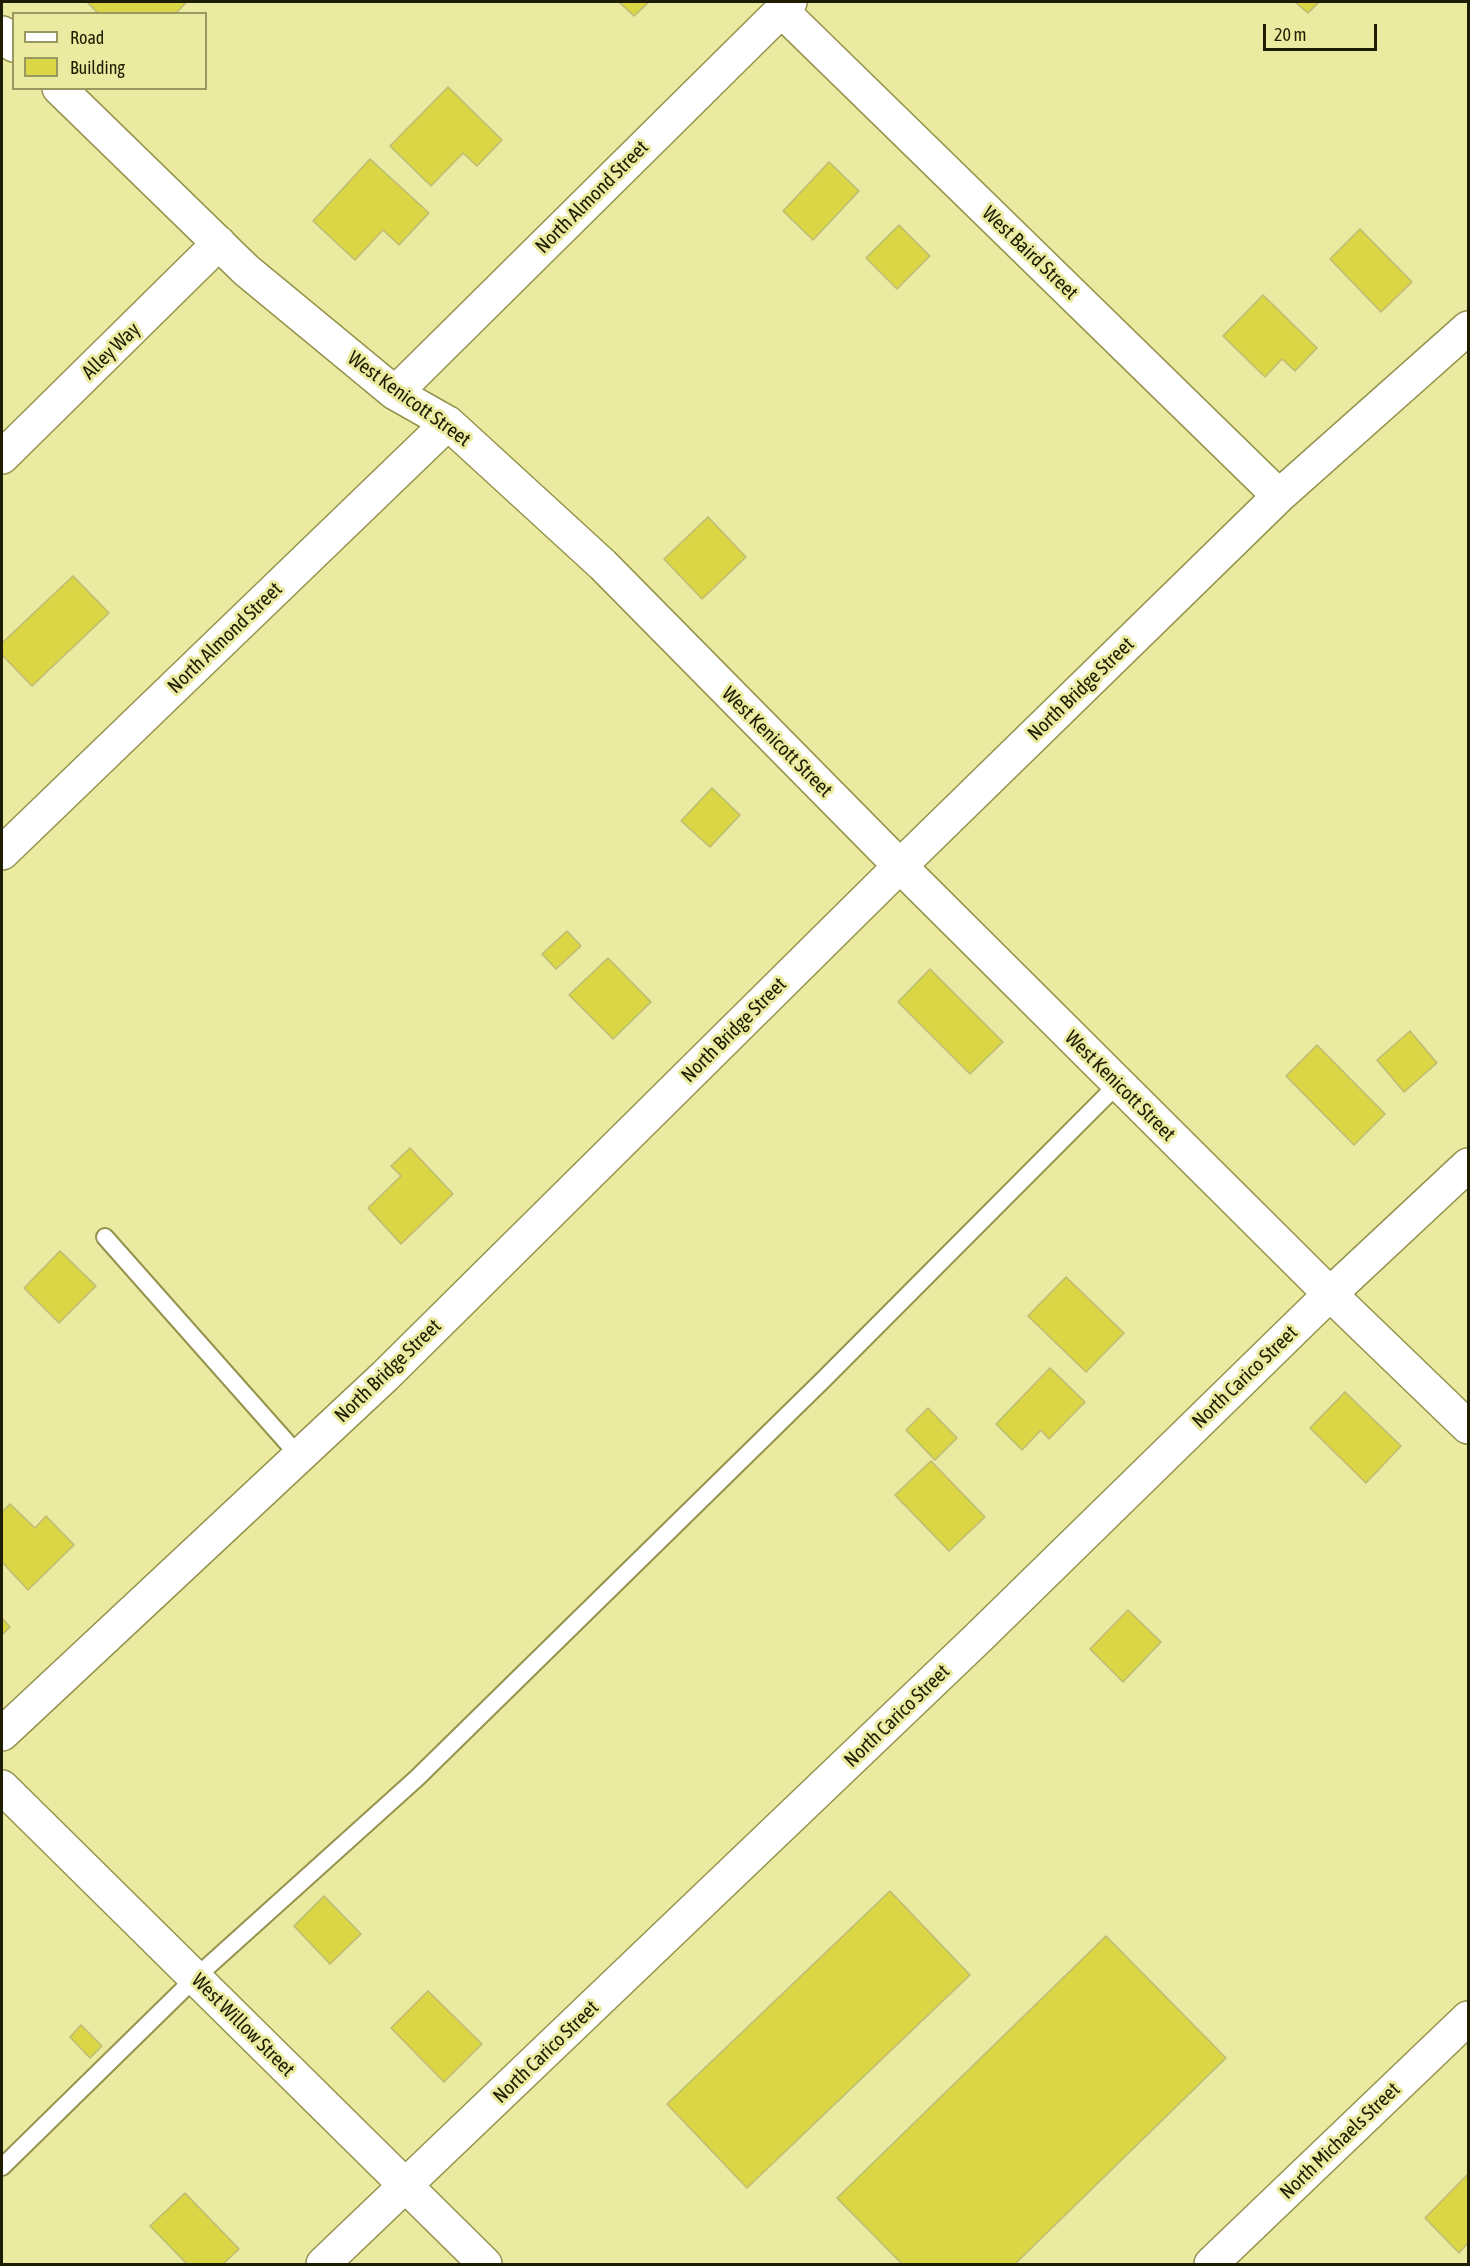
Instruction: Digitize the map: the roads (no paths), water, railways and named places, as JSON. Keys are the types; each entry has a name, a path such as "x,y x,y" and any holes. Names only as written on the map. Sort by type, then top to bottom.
{"street":[{"name":"North Almond Street","path":"395,393 786,6"},
{"name":"West Baird Street","path":"786,6 1279,496"},
{"name":"West Kenicott Street","path":"61,90 246,270 395,393 448,423 603,565 900,866 1330,1294 1468,1427"},
{"name":"Alley Way","path":"2,457 219,243"},
{"name":"North Bridge Street","path":"2,1734 385,1376 900,866 1279,496 1468,328"},
{"name":"North Almond Street","path":"2,853 448,423"},
{"name":"North Carico Street","path":"323,2265 976,1639 1330,1294 1468,1165"},
{"name":"West Willow Street","path":"2,1786 485,2265"},
{"name":"North Michaels Street","path":"1210,2265 1468,2018"}],"lane":[{"path":"2,2167 195,1978 417,1778 823,1380 1118,1083"},
{"path":"105,1237 299,1456"}]}
